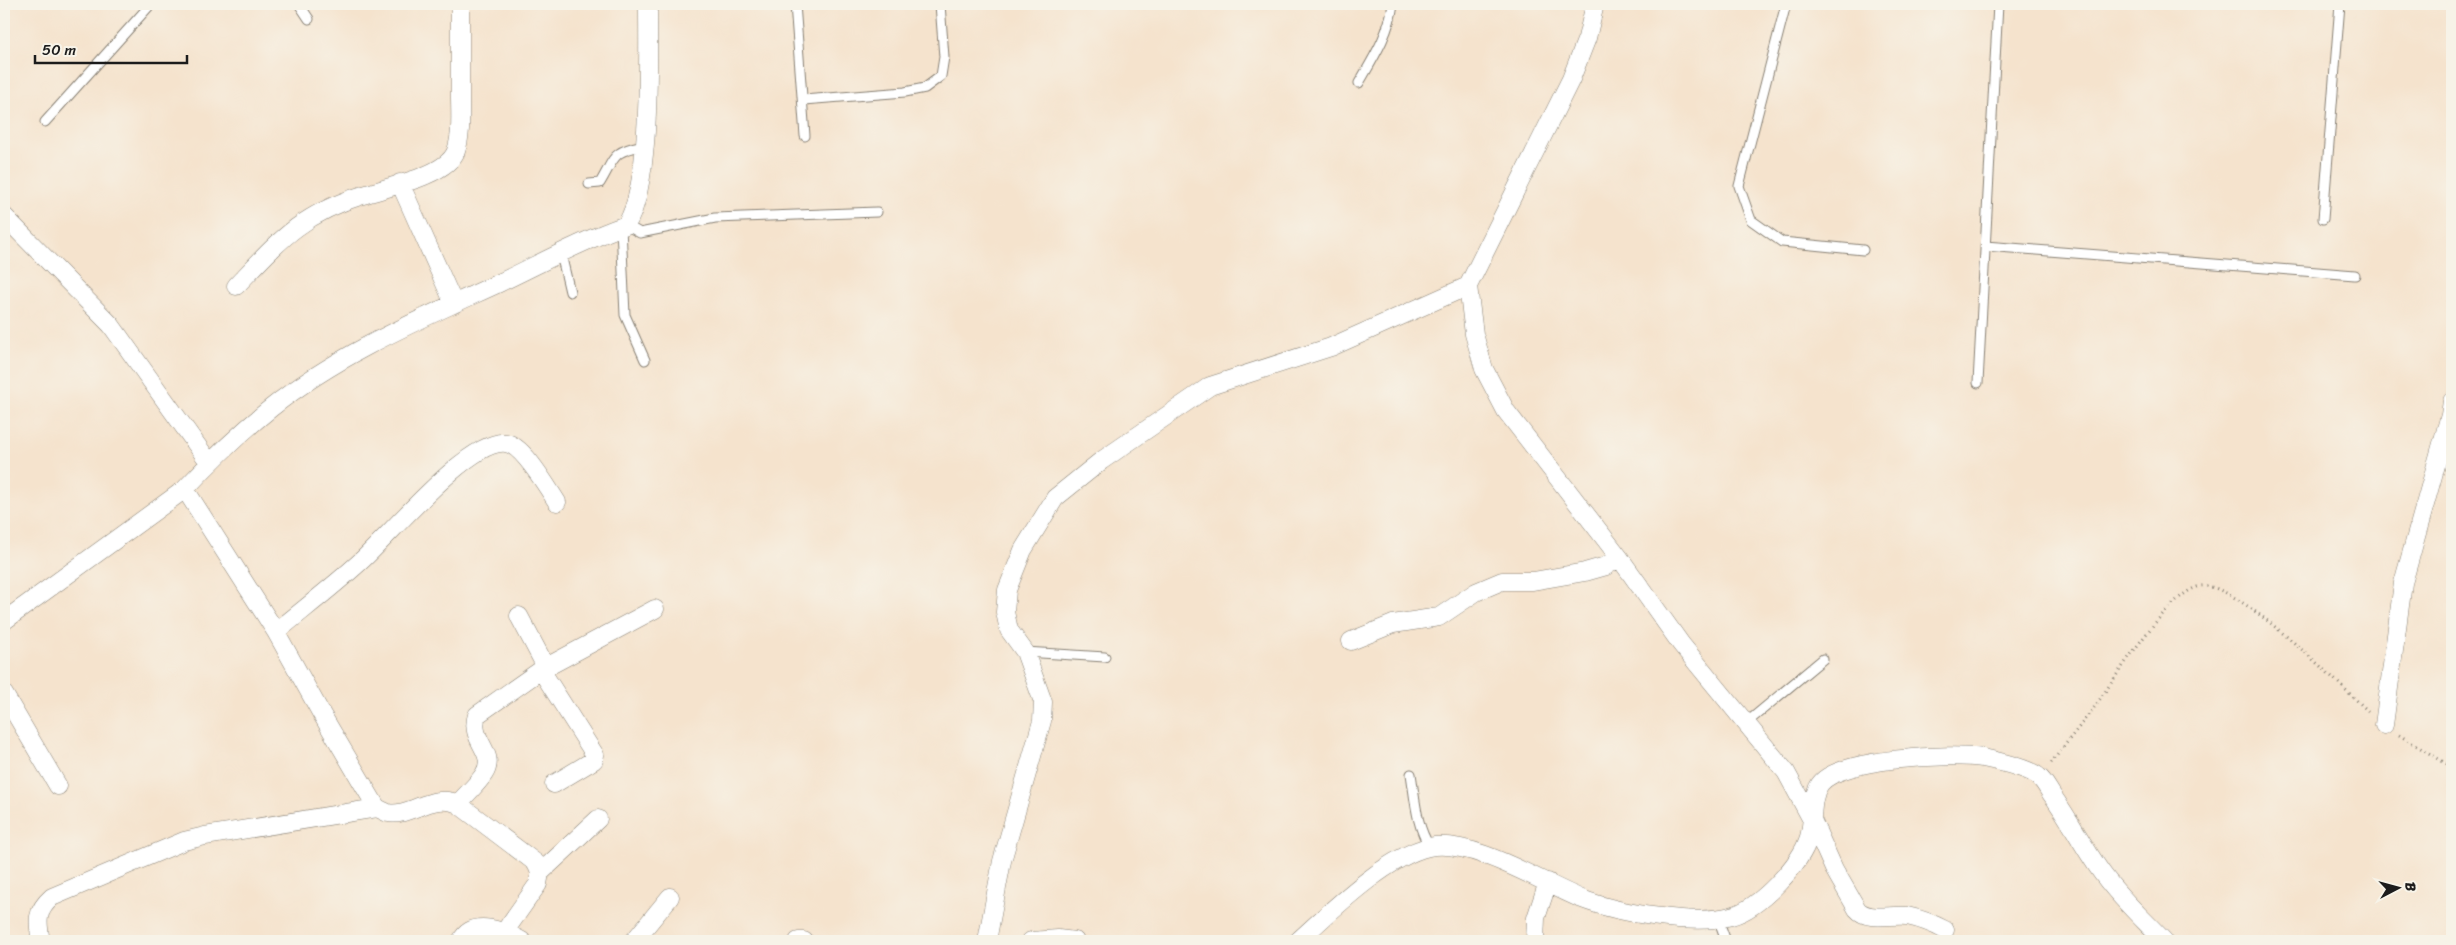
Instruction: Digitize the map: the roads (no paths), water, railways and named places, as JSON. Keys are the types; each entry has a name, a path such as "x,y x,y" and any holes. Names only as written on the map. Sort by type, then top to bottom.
{"street":[{"path":"236,286 283,236 313,216 335,204 442,168 450,162 456,151 460,125 460,4"},
{"path":"4,621 185,489 209,462 272,408 317,377 354,354 454,304 624,226 634,207 644,145 648,92 648,4"},
{"path":"1595,4 1586,38 1571,79 1468,286 1474,334 1484,369 1506,411 1619,557 1681,644 1786,772 1813,822 1834,870 1860,913 1911,917 1926,920 1945,930"},
{"path":"400,183 454,304"},
{"path":"4,216 111,325 209,462"},
{"path":"987,941 1002,861 1042,721 1043,702 1025,652 1009,630 1005,612 1007,590 1023,550 1055,498 1101,461 1210,386 1332,347 1468,286"},
{"path":"2384,726 2402,583 2450,415 2452,401"},
{"path":"276,632 361,561 444,477 493,443 508,443 521,452 557,502"},
{"path":"185,489 276,632 340,747 377,808"},
{"path":"1351,641 1392,624 1439,616 1476,592 1502,582 1533,582 1585,572 1606,566 1619,557"},
{"path":"458,804 485,773 488,763 487,753 475,732 474,725 477,715 543,669 656,609"},
{"path":"518,616 543,669 595,755 594,760 554,784"},
{"path":"4,694 58,786"},
{"path":"1298,941 1352,892 1409,854 1430,847 1446,846 1481,854 1548,882 1582,899 1623,911 1680,918 1718,919 1735,915 1755,904 1782,879 1800,855 1809,839 1816,795 1821,782 1838,771 1936,755 1983,758 2021,768 2039,777 2105,878 2164,941"},
{"path":"41,941 39,913 42,905 52,897 184,841 249,828 377,808 388,813 438,800 450,800 458,804 527,854 536,863 540,873 538,884 505,931"},
{"path":"540,873 598,819"},
{"path":"1534,941 1536,918 1548,882"},
{"path":"634,941 670,897"},
{"path":"461,941 463,937 482,929 496,928 522,941"},
{"path":"1031,941 1058,938 1075,941"},
{"path":"798,941 804,941"}],"lane":[{"path":"45,122 151,4"},
{"path":"299,4 309,19"},
{"path":"794,4 805,136"},
{"path":"803,100 905,92 925,88 941,76 944,57 940,4"},
{"path":"1359,83 1380,48 1390,24 1393,4"},
{"path":"1786,4 1739,186 1751,220 1782,242 1863,250"},
{"path":"1978,383 1998,4"},
{"path":"2323,219 2340,4"},
{"path":"589,184 600,183 612,158 623,149 644,145"},
{"path":"645,360 624,314 624,226 640,233 715,218 877,212"},
{"path":"1985,246 2355,275"},
{"path":"561,254 570,292"},
{"path":"1025,652 1105,657"},
{"path":"1745,724 1823,659"},
{"path":"1411,774 1423,837 1430,847"},
{"path":"1718,919 1726,941"}]}
